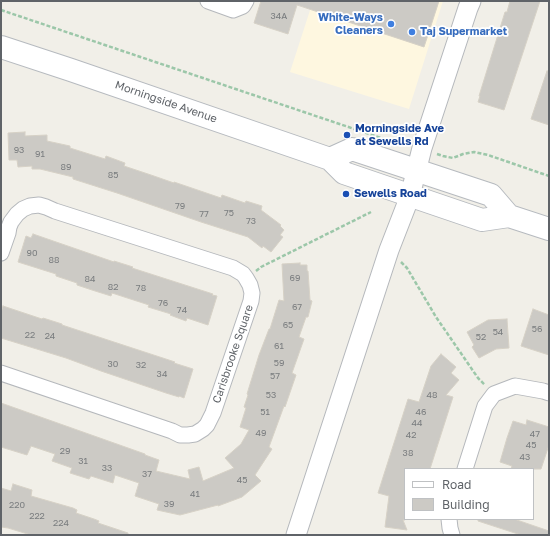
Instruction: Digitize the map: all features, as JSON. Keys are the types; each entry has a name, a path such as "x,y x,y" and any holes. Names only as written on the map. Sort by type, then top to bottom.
{"main road":[{"name":"Morningside Avenue","path":"1,47 79,72 330,159 344,173 482,220 508,216 549,229"},
{"path":"330,159 352,148 491,195 508,216"}],"street":[{"path":"208,1 233,10 243,6 246,1"},
{"path":"296,535 389,250 410,196 416,170 471,1"},
{"path":"1,253 8,233 8,228 17,214 30,206 38,205 232,268 243,274 246,278"},
{"name":"Carisbrooke Square","path":"1,373 180,435 195,434 207,425 213,413 251,301 252,293 246,278"},
{"path":"465,468 485,406 494,394 515,386 549,393"},
{"path":"449,520 452,535"}],"path":[{"path":"1,10 393,142 403,139 406,141"},
{"path":"443,156 453,158 462,154 474,152 549,176"},
{"path":"246,278 260,267 371,212"},
{"path":"389,250 407,268 436,317 478,378 494,394"}],"shaded area":[{"path":"313,1 443,1 409,109 290,72"}],"building":[{"path":"261,1 439,1 424,47 297,5 288,34 254,23"},
{"path":"510,1 540,1 504,110 478,102 505,12 507,12"},
{"path":"547,71 549,71 549,125 531,119"},
{"path":"25,132 25,136 47,135 47,141 70,146 70,148 105,159 106,156 125,163 124,166 221,198 222,195 245,203 246,201 262,206 261,210 281,225 280,226 284,230 280,235 283,237 271,252 263,246 262,248 248,237 73,179 73,177 40,169 32,169 32,166 18,167 17,160 9,160 8,133"},
{"path":"33,234 217,296 208,325 187,318 186,321 170,315 171,314 148,307 149,305 112,293 111,296 92,290 56,276 56,274 18,262 26,236 31,238"},
{"path":"300,263 300,265 307,265 310,300 312,301 308,317 306,317 299,337 304,339 292,373 296,375 269,447 272,449 255,475 261,481 242,497 218,506 180,515 157,510 159,504 135,496 139,483 115,475 113,483 91,476 89,479 70,473 72,468 52,461 55,454 31,446 27,455 1,447 1,403 159,460 156,471 190,479 188,470 199,467 203,481 234,468 225,458 241,444 249,430 240,427 246,408 244,407 247,394 259,355 270,329 279,300 284,301 282,264"},
{"path":"3,306 62,324 193,369 184,398 66,358 1,338 1,313"},
{"path":"533,309 549,315 549,355 521,346"},
{"path":"507,319 509,348 496,349 479,358 472,347 474,345 467,332 488,320"},
{"path":"441,354 456,367 451,373 459,380 446,395 453,397 430,468 404,468 403,520 407,530 385,527 389,496 378,493 408,399 419,402 431,366"},
{"path":"527,420 549,427 549,445 541,469 511,468 512,466 500,462 513,421 526,425"},
{"path":"13,484 32,490 31,496 73,508 77,510 76,513 99,521 98,523 128,533 128,535 31,535 1,527 1,488 11,491"},
{"path":"517,520 549,531 549,535 521,535 478,521"}],"place":[{"name":"White-Ways Cleaners","path":"391,24"},
{"name":"Taj Supermarket","path":"412,32"},
{"name":"Morningside Ave at Sewells Rd","path":"347,135"},
{"name":"Sewells Road","path":"346,194"}]}
